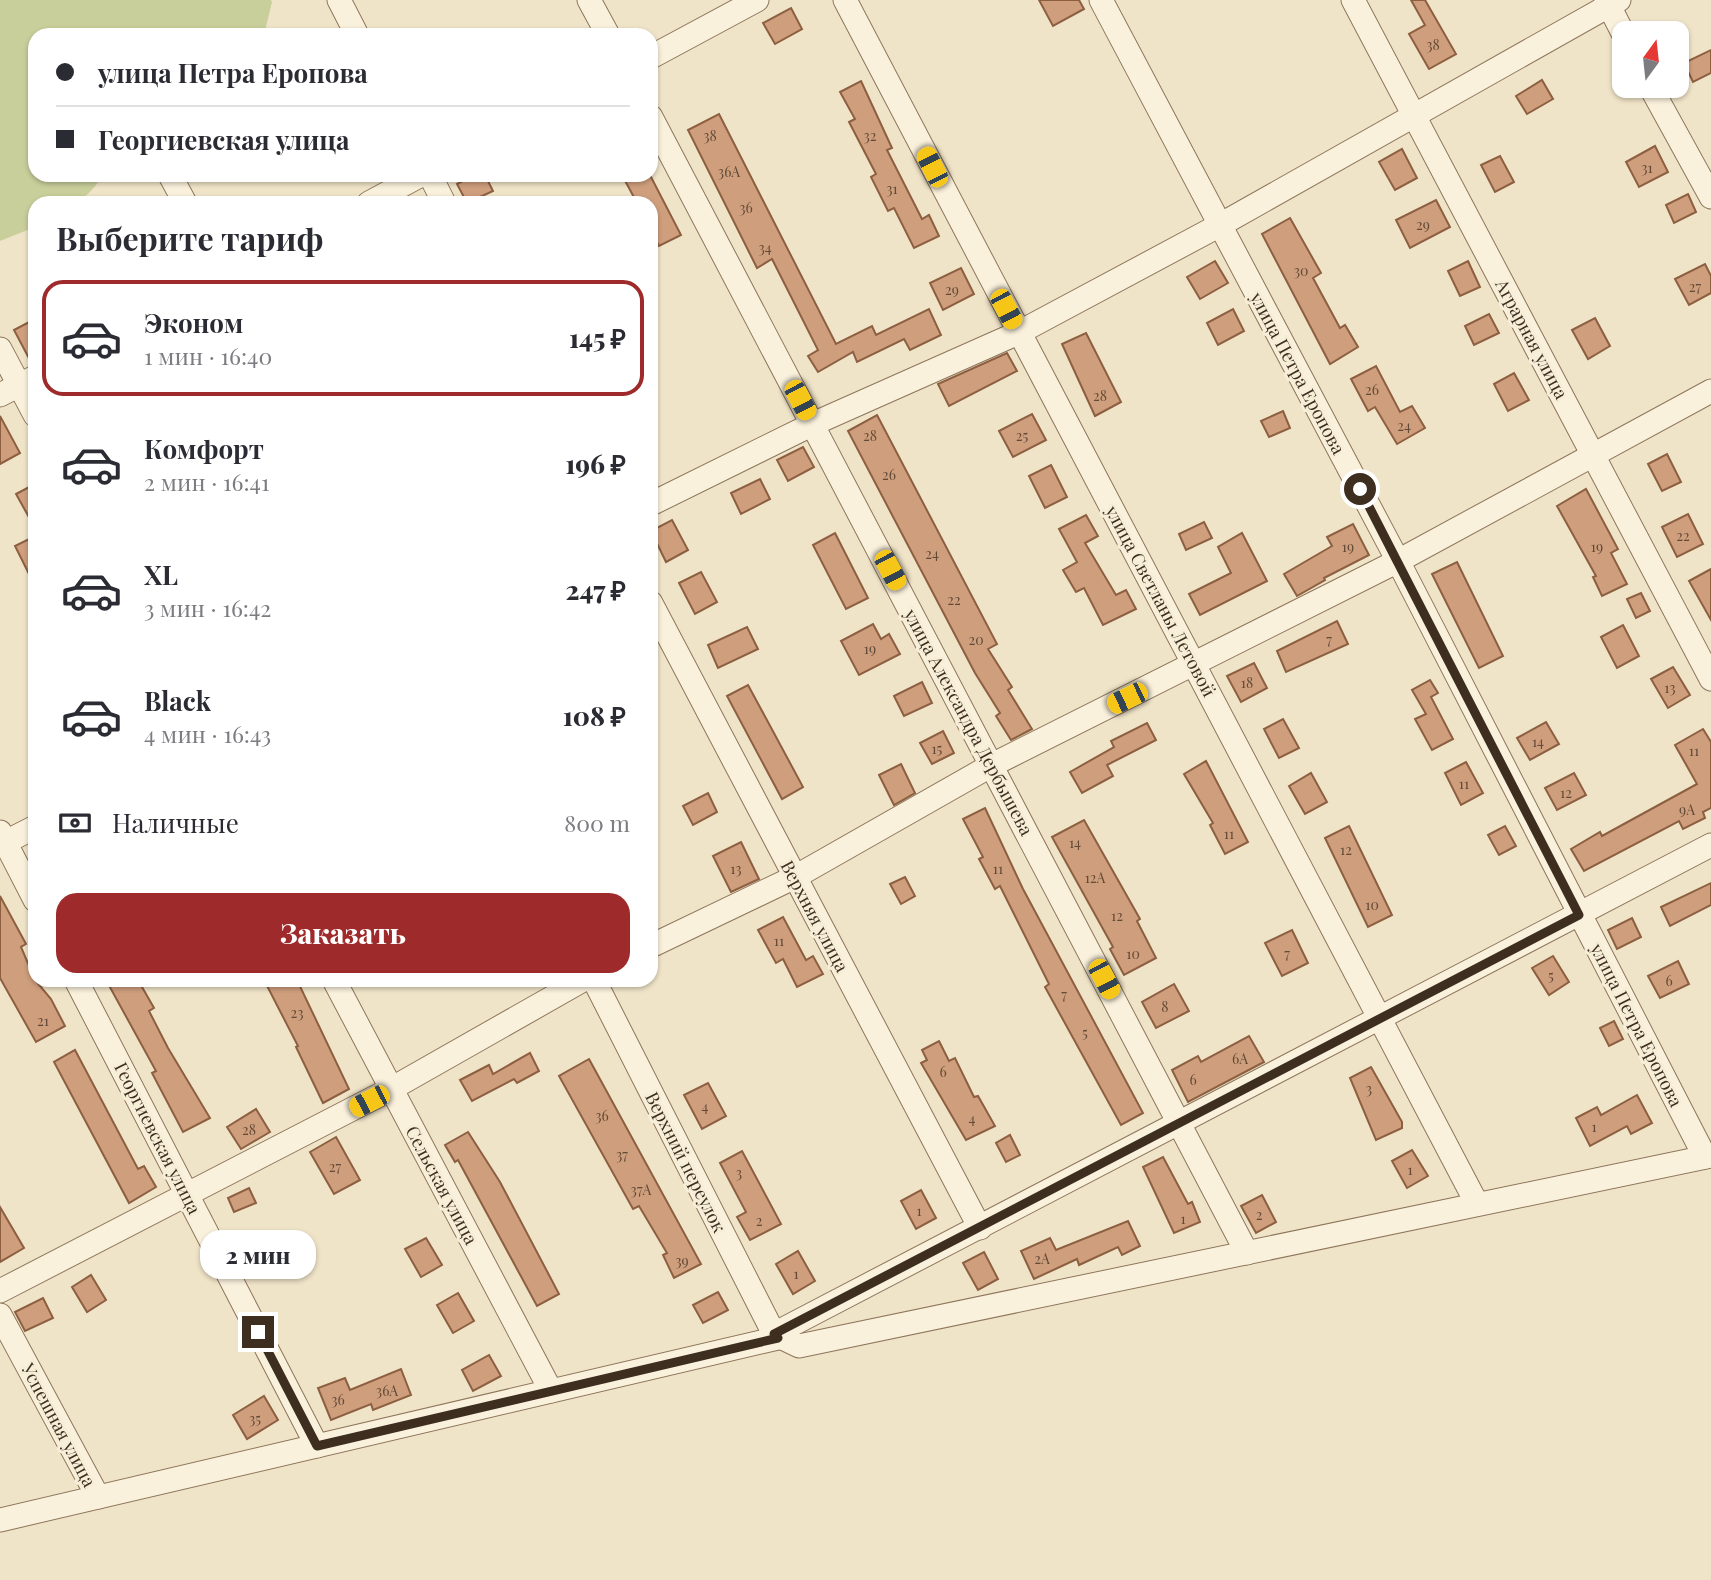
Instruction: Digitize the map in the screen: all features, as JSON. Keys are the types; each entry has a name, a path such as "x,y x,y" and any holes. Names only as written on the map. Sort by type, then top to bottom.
{"street":[{"path":"339,0 353,28"},
{"path":"589,0 604,28"},
{"path":"658,53 757,0"},
{"name":"улица Светланы Летовой","path":"845,0 1476,1202"},
{"name":"улица Петра Еропова","path":"1101,0 1398,561 1579,915 1708,1156"},
{"name":"Аграрная улица","path":"1353,0 1711,679"},
{"path":"658,501 813,424 1018,333 1220,225 1611,2 1618,21"},
{"path":"1657,98 1711,197"},
{"name":"улица Александра Дербышева","path":"658,130 1247,1252"},
{"path":"382,196 408,182"},
{"path":"0,349 28,403"},
{"path":"658,943 795,877 992,765 1398,561 1592,453 1711,391"},
{"name":"Верхняя улица","path":"658,616 980,1228"},
{"path":"28,830 2,840 28,887"},
{"path":"0,1520 778,1338 1179,1122 1711,845"},
{"name":"Георгиевская улица","path":"80,987 317,1446"},
{"name":"Сельская улица","path":"338,987 551,1391"},
{"path":"0,1291 391,1089 571,987"},
{"name":"Верхний переулок","path":"598,987 778,1338"},
{"path":"778,1338 799,1346 823,1344 1476,1202 1708,1156"},
{"name":"Успешная улица","path":"0,1315 98,1497"}],"green space":[{"path":"0,0 271,0 266,28 28,28 28,182 99,182 85,196 28,196 28,230 0,241"}],"building":[{"path":"1039,0 1079,0 1084,9 1053,26"},
{"path":"1411,0 1425,0 1456,54 1429,69 1409,34 1425,25"},
{"path":"791,8 802,29 775,44 763,23"},
{"path":"1711,50 1711,73 1693,82 1689,74 1689,61"},
{"path":"1542,80 1553,99 1527,114 1516,96"},
{"path":"861,81 892,148 887,150 922,219 929,215 939,236 914,248 894,208 888,211 871,177 876,174 849,122 855,119 840,92"},
{"path":"719,114 836,344 872,326 876,335 929,309 941,335 910,350 904,339 857,362 853,352 818,372 808,356 818,350 772,259 757,268 688,130"},
{"path":"1655,146 1668,172 1639,187 1626,162"},
{"path":"1402,149 1417,178 1395,190 1379,162"},
{"path":"1500,156 1514,182 1495,192 1481,165"},
{"path":"488,182 493,191 482,196 463,196 457,184"},
{"path":"626,182 654,182 681,235 659,246 658,196 633,196"},
{"path":"1688,194 1696,212 1674,223 1666,205"},
{"path":"1436,200 1450,227 1410,248 1396,220"},
{"path":"1290,218 1321,273 1313,278 1340,328 1345,325 1358,347 1330,364 1262,234"},
{"path":"1215,261 1228,283 1200,299 1187,277"},
{"path":"1468,261 1480,287 1460,296 1448,271"},
{"path":"1705,264 1711,276 1711,293 1689,305 1675,279"},
{"path":"961,268 974,294 943,310 930,283"},
{"path":"1233,309 1244,331 1218,345 1207,323"},
{"path":"1489,314 1499,333 1474,345 1465,326"},
{"path":"1595,318 1610,346 1588,359 1572,330"},
{"path":"28,323 28,356 14,330"},
{"path":"1086,333 1121,402 1095,416 1062,344"},
{"path":"1007,353 1017,371 949,406 938,384"},
{"path":"1376,366 1400,412 1412,406 1425,428 1397,444 1375,407 1368,411 1351,379"},
{"path":"1514,373 1529,400 1508,411 1494,384"},
{"path":"1283,411 1290,428 1269,437 1261,421"},
{"path":"1032,414 1046,440 1013,457 999,431"},
{"path":"877,415 997,644 988,649 1012,687 1008,690 1032,729 1011,740 996,716 1000,713 975,673 848,431"},
{"path":"0,416 20,453 0,464"},
{"path":"803,447 814,467 788,481 777,460"},
{"path":"1667,454 1681,482 1662,491 1648,464"},
{"path":"1051,465 1067,497 1045,508 1029,476"},
{"path":"760,479 770,499 741,514 731,493"},
{"path":"28,488 28,515 16,494"},
{"path":"1586,489 1618,549 1611,553 1627,584 1602,596 1593,577 1596,576 1557,506"},
{"path":"1688,514 1703,544 1677,557 1662,527"},
{"path":"1086,515 1098,536 1085,543 1116,595 1126,590 1136,609 1103,625 1084,588 1076,592 1063,570 1077,562 1059,529"},
{"path":"672,520 688,550 666,562 658,545 658,527"},
{"path":"1204,522 1212,538 1186,550 1179,534"},
{"path":"1353,524 1369,555 1324,578 1325,580 1297,596 1284,574 1332,546 1327,537"},
{"path":"835,533 868,598 846,609 813,545"},
{"path":"1242,533 1267,581 1200,615 1189,594 1231,573 1218,547"},
{"path":"28,540 28,572 15,546"},
{"path":"1457,562 1503,656 1479,668 1432,574"},
{"path":"1711,569 1711,620 1689,581"},
{"path":"701,572 717,602 695,614 679,583"},
{"path":"1641,593 1650,611 1636,618 1627,599"},
{"path":"1337,621 1348,644 1286,672 1277,651"},
{"path":"873,624 881,639 889,634 900,654 859,675 841,641"},
{"path":"1623,625 1639,656 1617,668 1601,637"},
{"path":"747,627 758,649 718,668 708,645"},
{"path":"1254,663 1267,688 1241,702 1227,676"},
{"path":"1673,667 1690,695 1668,708 1651,679"},
{"path":"1430,680 1438,693 1431,697 1453,739 1432,750 1415,719 1426,714 1412,690"},
{"path":"922,682 932,703 904,716 894,696"},
{"path":"748,685 803,787 782,799 727,696"},
{"path":"1283,719 1299,748 1279,758 1264,729"},
{"path":"1546,722 1559,744 1530,760 1517,738"},
{"path":"1147,723 1156,740 1107,765 1113,776 1082,793 1070,772 1114,747 1111,741"},
{"path":"1703,729 1711,742 1711,808 1703,812 1705,818 1683,829 1679,821 1584,871 1571,849 1600,832 1602,836 1697,784 1675,745"},
{"path":"943,731 954,753 932,764 920,743"},
{"path":"1206,761 1248,842 1225,854 1210,825 1213,823 1184,774"},
{"path":"1466,762 1483,793 1461,805 1445,773"},
{"path":"901,764 915,793 894,805 879,775"},
{"path":"1311,773 1327,802 1305,814 1289,786"},
{"path":"1574,773 1586,795 1557,810 1545,788"},
{"path":"708,793 717,812 693,825 683,806"},
{"path":"985,808 1023,889 1143,1113 1121,1125 1045,987 1049,984 1000,886 995,889 979,859 983,857 963,819"},
{"path":"1084,820 1140,919 1137,921 1156,958 1124,975 1110,949 1113,947 1052,837"},
{"path":"1349,826 1392,915 1368,927 1325,838"},
{"path":"1505,826 1516,846 1499,855 1488,835"},
{"path":"741,842 759,879 731,892 713,856"},
{"path":"905,877 915,896 901,904 890,884"},
{"path":"1711,883 1711,905 1670,926 1661,907"},
{"path":"0,896 26,944 21,947 28,964 28,987 41,987 51,999 65,1026 36,1042 0,978"},
{"path":"783,917 806,960 813,956 823,974 797,987 783,959 776,963 758,930"},
{"path":"1632,918 1641,937 1617,949 1608,930"},
{"path":"1292,930 1308,963 1282,976 1265,943"},
{"path":"1553,956 1569,982 1549,995 1532,968"},
{"path":"1678,961 1689,984 1660,998 1648,976"},
{"path":"1174,984 1189,1011 1156,1028 1142,1002"},
{"path":"110,987 142,987 154,1008 149,1011 168,1048 210,1118 183,1132 152,1073 156,1071"},
{"path":"268,987 300,987 349,1089 323,1103 296,1047 298,1046"},
{"path":"1614,1021 1623,1039 1609,1046 1600,1028"},
{"path":"1249,1036 1264,1062 1188,1102 1172,1070 1198,1056 1201,1062"},
{"path":"939,1041 949,1061 955,1058 974,1097 978,1096 995,1126 966,1140 921,1063 927,1060 922,1050"},
{"path":"75,1050 138,1169 144,1166 156,1187 129,1203 54,1062"},
{"path":"530,1053 539,1071 517,1083 514,1079 472,1101 460,1080 489,1065 493,1074"},
{"path":"589,1059 701,1264 674,1278 663,1255 667,1253 639,1206 633,1209 559,1076"},
{"path":"1371,1067 1402,1122 1402,1128 1376,1140 1350,1078"},
{"path":"708,1083 726,1116 702,1129 684,1095"},
{"path":"1637,1095 1652,1123 1631,1134 1627,1126 1590,1146 1576,1118 1597,1107 1601,1115"},
{"path":"256,1109 270,1132 241,1149 227,1127"},
{"path":"468,1132 500,1182 559,1294 537,1306 458,1160 455,1162 445,1145"},
{"path":"1010,1135 1020,1155 1006,1162 996,1143"},
{"path":"336,1137 360,1180 334,1194 310,1152"},
{"path":"1412,1150 1428,1176 1407,1188 1392,1161"},
{"path":"742,1151 781,1224 750,1240 737,1217 746,1212 720,1163"},
{"path":"1163,1157 1188,1204 1192,1202 1200,1222 1174,1233 1143,1167"},
{"path":"249,1188 256,1203 234,1212 228,1198"},
{"path":"921,1190 936,1218 916,1229 901,1201"},
{"path":"1262,1195 1276,1222 1256,1233 1241,1206"},
{"path":"0,1207 24,1248 0,1262"},
{"path":"1128,1221 1140,1246 1122,1255 1118,1247 1079,1265 1077,1259 1034,1279 1021,1251 1050,1238 1056,1250"},
{"path":"426,1238 442,1265 421,1277 405,1249"},
{"path":"798,1251 815,1281 793,1294 776,1264"},
{"path":"984,1252 998,1279 978,1290 963,1263"},
{"path":"91,1275 106,1300 87,1312 72,1287"},
{"path":"718,1292 728,1310 703,1323 693,1305"},
{"path":"458,1293 474,1321 453,1333 437,1305"},
{"path":"43,1298 53,1318 25,1331 15,1312"},
{"path":"489,1355 501,1376 473,1391 462,1370"},
{"path":"401,1369 411,1395 373,1410 371,1404 331,1420 318,1388 345,1378 350,1390"},
{"path":"264,1396 278,1420 247,1439 233,1415"}],"route":[{"path":"258,1332 317,1446 778,1338 774,1334 1579,915 1360,489"}]}
